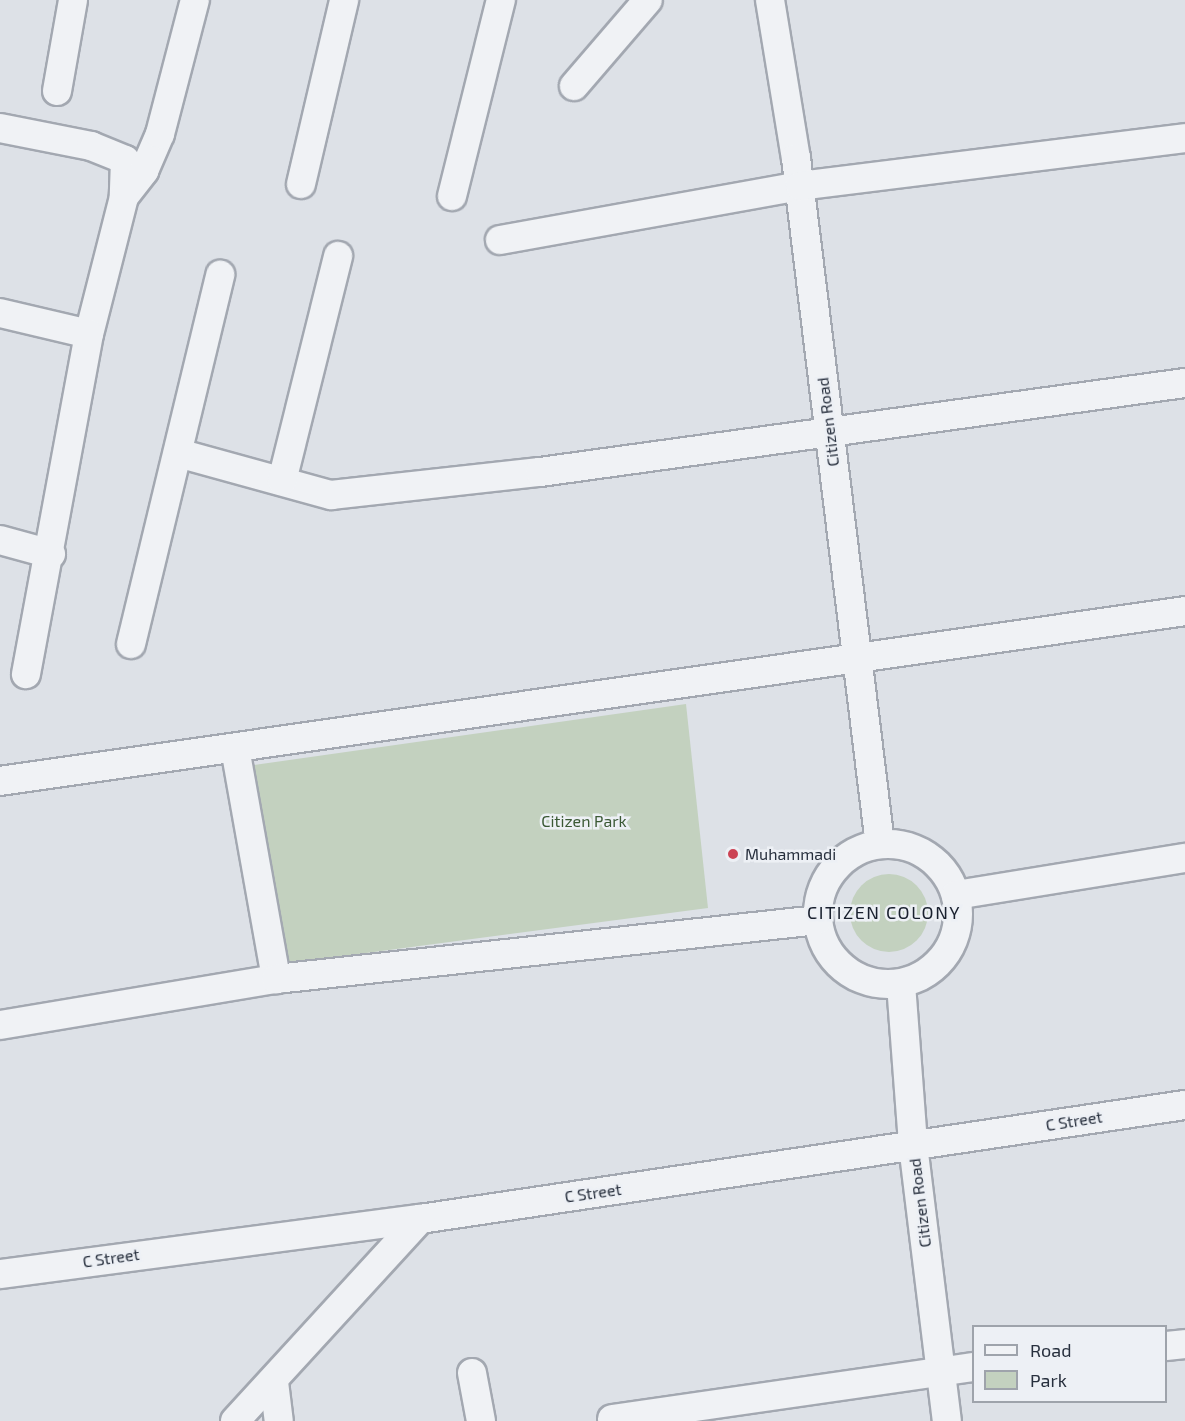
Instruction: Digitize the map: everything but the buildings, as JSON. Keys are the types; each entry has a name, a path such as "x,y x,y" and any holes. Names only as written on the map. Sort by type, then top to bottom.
{"street":[{"path":"57,91 73,0"},
{"path":"124,197 144,171 160,134 195,0"},
{"path":"301,184 344,0"},
{"path":"452,196 501,0"},
{"path":"574,86 648,0"},
{"name":"Citizen Road","path":"770,0 800,186 880,844"},
{"path":"0,128 91,146 125,160 124,197 89,334 51,554 26,675"},
{"path":"500,240 800,186 1185,138"},
{"path":"282,481 338,256"},
{"path":"131,644 220,275"},
{"path":"0,313 89,334"},
{"path":"178,453 330,495 1185,383"},
{"path":"0,540 51,554"},
{"path":"0,781 1185,610"},
{"path":"235,748 276,979"},
{"path":"880,844 920,850 936,861 956,895 959,919 941,962 901,984 866,981 836,963 818,920 827,878 859,850 880,844"},
{"path":"956,895 1185,858"},
{"path":"0,1025 276,979 818,920"},
{"name":"Citizen Road","path":"901,984 913,1146 939,1371 947,1421"},
{"name":"C Street","path":"0,1274 420,1219 1185,1105"},
{"path":"235,1421 420,1219"},
{"path":"1167,1346 1185,1344"},
{"path":"612,1419 972,1367"},
{"path":"472,1373 482,1421"},
{"path":"273,1382 279,1421"}],"green space":[{"name":"Citizen Park","path":"686,704 708,908 283,964 247,766"},
{"path":"889,874 904,877 916,886 925,898 928,913 925,928 916,940 904,949 889,952 874,949 862,940 853,928 850,913 853,898 862,886 874,877"}],"place":[{"name":"Muhammadi","path":"733,854"}],"district":[{"name":"CITIZEN COLONY","path":"884,912"}]}
